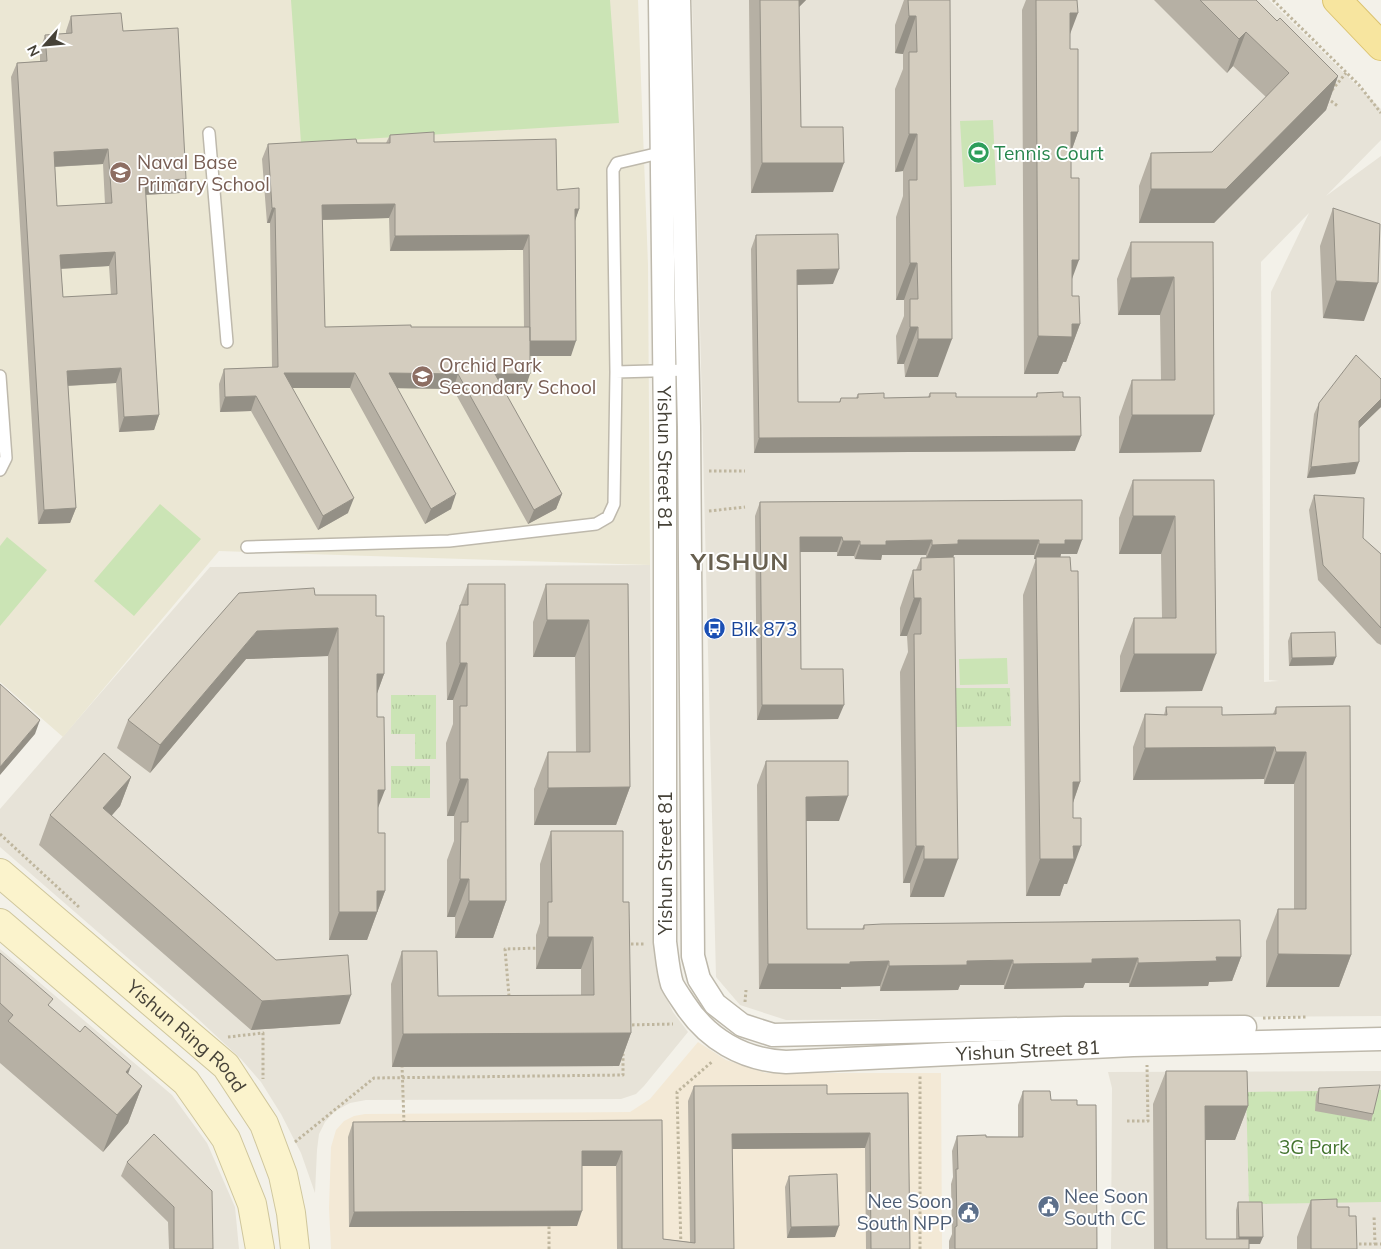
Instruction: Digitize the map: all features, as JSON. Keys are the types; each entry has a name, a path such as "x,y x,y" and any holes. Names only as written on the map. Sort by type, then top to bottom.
{"main road":[{"path":"1337,0 1381,46"},
{"name":"Yishun Ring Road","path":"0,873 226,1066 264,1124 283,1175 291,1213 295,1249"},
{"name":"Yishun Ring Road","path":"0,923 186,1082 226,1139 252,1204 260,1249"}],"street":[{"name":"Yishun Street 81","path":"660,0 688,370 664,942 673,985 694,1018 723,1044 749,1057 773,1062 972,1053 1066,1038"},
{"name":"Yishun Street 81","path":"679,0 665,372 683,486"},
{"name":"Yishun Street 81","path":"678,598 693,956 699,980 715,1004 742,1025 772,1035 972,1031 1066,1038 1374,1033"}],"lane":[{"path":"208,133 227,342"},
{"path":"247,547 449,541 596,524 608,517 614,504 616,372 613,170 617,163 673,152"},
{"path":"616,372 688,370"},
{"path":"0,376 6,458 0,470"},
{"path":"972,1031 972,1053"}],"path":[{"path":"1273,0 1359,85 1381,113"},
{"path":"1339,107 1326,96 1346,73"},
{"path":"683,486 706,470 745,471"},
{"path":"705,511 745,508"},
{"path":"0,834 86,913"},
{"path":"621,944 650,943"},
{"path":"509,996 505,949 544,948"},
{"path":"622,1025 675,1024 670,1017"},
{"path":"1254,1018 1311,1017"},
{"path":"227,1037 263,1033 263,1086"},
{"path":"289,1148 374,1078 623,1075 622,1045"},
{"path":"681,1249 678,1092 716,1059 707,1054"},
{"path":"402,1058 404,1127"},
{"path":"1127,1122 1148,1121 1147,1059"},
{"path":"920,1249 920,1073 928,1073"},
{"path":"1374,1215 1375,1244"},
{"path":"549,1217 549,1249"},
{"path":"1348,1243 1381,1244"}],"shaded area":[{"name":"Orchid Park Secondary School","path":"0,0 638,0 648,265 650,565 219,551 63,737 0,682 0,455 2,453 0,430"},
{"path":"692,0 1269,0 1381,109 1381,140 1326,196 1381,156 1381,1016 786,1020 740,1005 716,977","holes":["1309,213 1271,292 1269,680 1279,681 1264,682 1261,262"]},
{"path":"650,565 653,942 659,983 673,1012 688,1032 636,1094 621,1099 366,1100 350,1103 335,1111 325,1122 319,1134 315,1193 301,1153 281,1114 261,1082 241,1059 197,1018 0,847 0,809 210,567"},
{"path":"0,949 172,1095 207,1143 235,1207 239,1249 0,1249"},
{"path":"698,1042 726,1060 766,1073 941,1073 942,1249 331,1249 329,1208 331,1147 336,1130 344,1121 354,1116 365,1114 630,1112 650,1099"},
{"path":"1381,1071 1381,1249 1111,1249 1112,1088 1108,1072"}],"green space":[{"path":"291,0 610,0 619,123 301,143"},
{"name":"Tennis Court","path":"993,120 996,185 964,187 960,121"},
{"path":"160,504 201,539 134,616 94,581"},
{"path":"7,537 47,570 0,626 0,546"},
{"path":"1007,658 1008,684 960,685 959,659"},
{"path":"955,688 1010,688 1011,726 956,727"},
{"path":"391,695 436,695 436,759 415,759 415,734 391,734"},
{"path":"391,766 430,766 430,798 391,798"},
{"name":"3G Park","path":"1381,1090 1381,1202 1249,1204 1246,1092"}],"building":[{"path":"760,0 799,0 801,127 843,127 844,163 762,163"},
{"path":"908,0 950,0 952,339 918,339 918,327 910,327 910,299 918,299 917,263 910,263 909,180 917,180 917,134 909,134 909,52 917,52 916,16 909,16"},
{"path":"1036,0 1077,0 1078,13 1070,13 1070,49 1078,49 1078,132 1071,132 1071,178 1079,178 1079,260 1072,260 1072,296 1079,296 1080,324 1072,324 1072,337 1038,336"},
{"path":"1200,0 1256,0 1277,21 1280,18 1338,76 1226,189 1151,189 1151,153 1212,152 1289,73 1246,32 1239,39"},
{"path":"121,13 123,31 178,28 186,179 145,181 159,415 124,417 121,368 67,371 76,508 44,510 17,63 47,61 45,35 72,33 71,16","holes":["108,149 112,203 57,206 54,152","115,252 117,294 63,297 60,255"]},
{"path":"434,132 434,142 556,139 557,190 579,188 579,209 575,209 576,341 530,341 530,374 495,374 562,494 534,510 458,374 389,373 456,494 431,509 355,373 284,373 354,498 323,516 256,396 225,397 224,369 278,367 275,208 272,208 268,144 356,139 357,143 390,143 390,135","holes":["395,204 395,236 529,235 530,327 411,327 411,325 325,327 322,205"]},
{"path":"1333,208 1380,224 1378,283 1336,281"},
{"path":"838,234 839,269 797,270 798,402 840,402 841,398 858,398 858,394 884,393 884,398 930,397 930,393 956,393 956,397 1037,397 1037,393 1063,392 1063,397 1080,397 1081,436 759,438 756,235"},
{"path":"1131,242 1213,242 1214,415 1132,415 1132,380 1175,380 1174,277 1131,278"},
{"path":"1356,355 1381,379 1381,399 1359,421 1359,462 1311,467 1319,403"},
{"path":"1133,480 1214,480 1216,654 1134,654 1134,618 1176,618 1175,516 1133,516"},
{"path":"1314,495 1364,498 1363,538 1381,554 1381,628 1323,565"},
{"path":"1082,500 1082,540 1065,540 1065,544 1039,544 1039,540 958,540 958,544 932,545 932,540 886,541 886,545 860,545 860,541 843,541 842,537 800,537 801,669 843,669 844,705 762,705 760,502"},
{"path":"954,557 958,859 924,859 924,846 916,846 914,634 921,634 921,598 914,598 913,570 921,570 921,558"},
{"path":"1036,557 1070,557 1071,571 1078,571 1080,782 1073,782 1073,818 1081,818 1081,846 1073,846 1074,859 1040,859"},
{"path":"468,584 505,584 506,901 469,901 469,879 460,879 461,822 468,822 468,779 460,779 460,706 467,706 467,663 460,663 460,605 468,605"},
{"path":"546,584 628,584 630,787 548,788 548,752 590,752 589,620 547,620"},
{"path":"314,588 315,595 376,595 376,616 384,616 384,674 377,674 377,717 384,717 385,790 378,790 378,833 385,833 385,891 377,891 377,912 339,912 338,628 257,631 160,745 128,720 239,593"},
{"path":"1335,632 1336,657 1292,658 1291,633"},
{"path":"0,684 40,720 0,767"},
{"path":"1350,706 1351,955 1278,954 1278,909 1306,909 1306,752 1276,752 1275,747 1145,748 1145,714 1167,715 1166,707 1222,707 1222,715 1276,714 1276,707"},
{"path":"104,753 131,777 103,808 276,960 348,955 351,995 262,1001 50,815"},
{"path":"766,761 848,761 848,796 806,797 807,929 864,929 864,925 882,924 1240,920 1241,957 1216,957 1217,961 1138,963 1138,958 1092,959 1092,963 1013,964 1013,960 967,961 967,965 889,966 889,961 850,962 850,964 768,964"},
{"path":"551,831 623,831 623,902 629,902 631,1033 403,1034 402,951 437,951 438,996 594,995 593,937 548,937 548,902 552,902"},
{"path":"0,953 53,999 48,1005 80,1032 85,1026 131,1066 126,1072 142,1086 117,1115 8,1021 13,1015 0,1003"},
{"path":"1166,1071 1247,1071 1248,1106 1205,1106 1206,1239 1249,1239 1249,1249 1167,1249"},
{"path":"827,1085 827,1094 908,1093 910,1249 871,1249 870,1133 732,1134 734,1249 622,1249 622,1151 582,1151 582,1211 354,1212 353,1122 662,1120 663,1239 695,1243 694,1086"},
{"path":"1380,1085 1373,1114 1318,1103 1319,1088"},
{"name":"Nee Soon South CC","path":"1023,1091 1050,1091 1051,1100 1077,1100 1077,1105 1096,1105 1097,1249 955,1249 955,1227 957,1226 957,1136 1023,1137"},
{"path":"154,1134 212,1191 213,1249 174,1249 174,1207 127,1162"},
{"path":"837,1174 839,1226 791,1227 789,1176"},
{"path":"1337,1199 1337,1207 1349,1207 1349,1216 1356,1216 1357,1249 1311,1249 1311,1200"},
{"path":"1238,1202 1262,1202 1263,1237 1239,1237"}],"place":[{"name":"Tennis Court","path":"978,153"},
{"name":"Naval Base Primary School","path":"121,173"},
{"name":"Orchid Park Secondary School","path":"423,376"},
{"name":"Blk 873","path":"715,629"},
{"name":"Nee Soon South CC","path":"1048,1207"},
{"name":"Nee Soon South NPP","path":"968,1212"}],"district":[{"name":"YISHUN","path":"740,561"}]}
